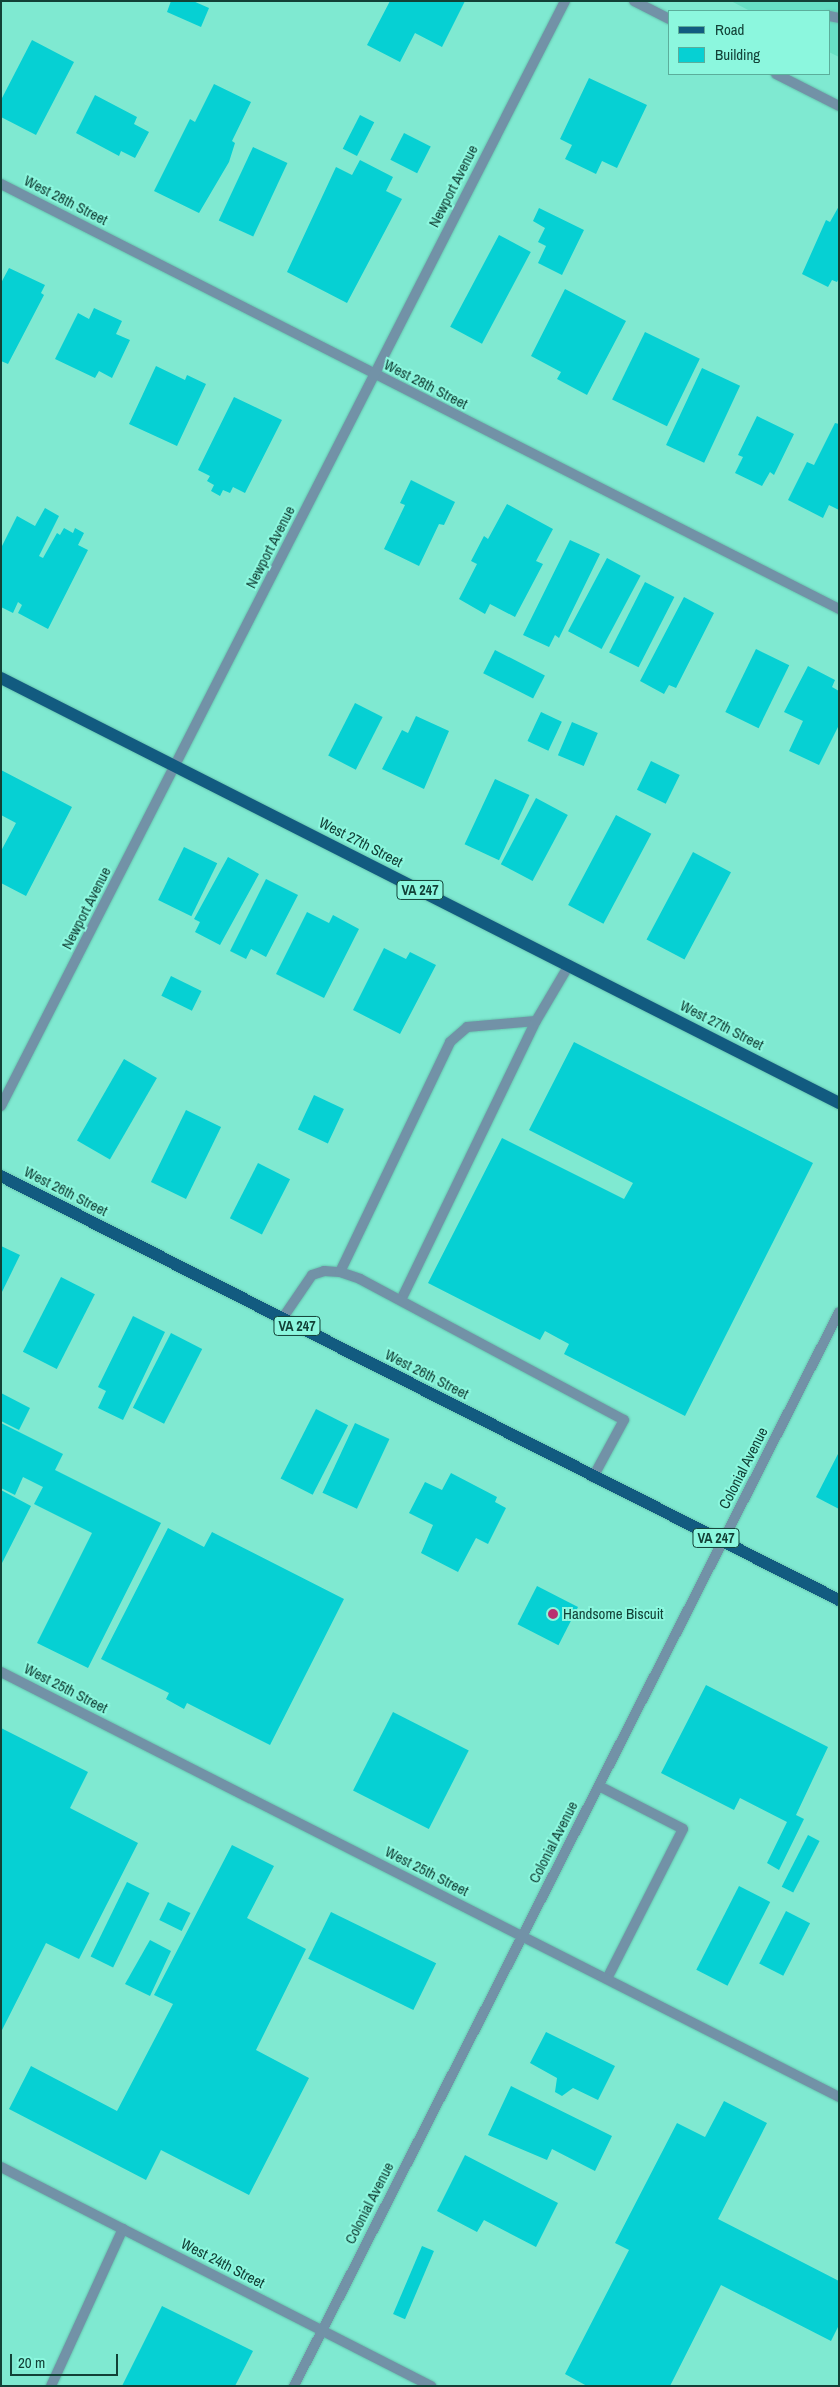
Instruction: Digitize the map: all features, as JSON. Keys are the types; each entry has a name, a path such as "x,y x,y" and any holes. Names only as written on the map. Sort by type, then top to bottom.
{"main road":[{"name":"West 27th Street","path":"1,678 839,1103"},
{"name":"West 26th Street","path":"1,1176 839,1600"}],"street":[{"name":"Newport Avenue","path":"1,1106 564,1"},
{"path":"634,1 668,18"},
{"path":"778,75 839,106"},
{"name":"West 28th Street","path":"1,184 839,609"},
{"path":"401,1300 536,1021 569,965"},
{"path":"340,1272 450,1042 467,1027 536,1021"},
{"path":"282,1319 312,1275 324,1271 340,1272 401,1300 624,1420 594,1476"},
{"name":"Colonial Avenue","path":"294,2386 839,1312"},
{"name":"West 25th Street","path":"1,1672 839,2097"},
{"path":"599,1786 682,1829 607,1979"},
{"name":"West 24th Street","path":"1,2167 431,2386"},
{"path":"51,2386 123,2229"}],"shaded area":[{"path":"731,1 839,1 839,57 830,52 830,10 748,10"}],"building":[{"path":"171,1 193,1 209,8 201,27 167,12"},
{"path":"390,1 465,1 442,47 415,33 400,62 367,45"},
{"path":"32,40 74,62 36,135 1,117 1,100"},
{"path":"589,78 647,105 617,168 602,161 596,174 565,159 572,145 560,139"},
{"path":"214,84 251,102 232,141 235,143 229,162 199,213 154,191 190,119 195,122"},
{"path":"95,95 137,117 134,124 149,132 135,158 121,151 119,156 76,133"},
{"path":"360,115 374,122 357,156 343,149"},
{"path":"404,133 431,147 417,173 390,160"},
{"path":"253,147 287,163 253,236 219,220"},
{"path":"360,160 393,177 386,191 402,199 347,303 287,272 336,167 352,175"},
{"path":"839,206 839,278 837,282 832,280 828,287 802,274 826,220 830,222"},
{"path":"539,208 584,230 562,275 538,263 546,246 538,242 545,228 533,221"},
{"path":"499,235 531,252 482,344 450,327"},
{"path":"9,268 45,285 41,293 44,295 8,364 1,361 1,283"},
{"path":"565,289 626,321 587,395 557,379 561,372 531,356"},
{"path":"94,308 122,321 116,334 130,340 112,378 99,371 95,378 55,359 78,313 89,319"},
{"path":"645,332 700,359 667,426 612,399"},
{"path":"156,366 185,380 187,375 206,384 177,446 129,424"},
{"path":"702,368 740,386 704,463 666,445"},
{"path":"234,397 282,420 245,493 233,487 230,493 223,490 220,496 211,491 214,485 207,481 210,476 198,470"},
{"path":"757,416 794,434 774,475 770,472 762,486 735,473 743,457 738,455"},
{"path":"835,423 839,424 839,510 829,505 823,518 788,500 807,462 814,465"},
{"path":"411,480 455,502 444,525 439,524 419,566 384,549 405,505 400,503"},
{"path":"507,504 553,529 536,561 543,564 515,617 490,604 485,614 459,599 477,564 471,561 484,536 488,539"},
{"path":"45,508 59,516 39,556 43,558 57,533 60,535 64,528 73,533 75,528 84,533 78,545 88,550 48,629 18,613 22,605 18,602 13,613 1,607 1,548 17,516 35,526"},
{"path":"570,540 600,554 559,638 555,635 549,647 523,635"},
{"path":"607,558 641,576 602,649 568,631"},
{"path":"645,582 674,597 639,667 609,652"},
{"path":"684,597 714,613 676,688 669,685 664,694 640,681"},
{"path":"756,649 789,665 759,728 725,712"},
{"path":"495,650 545,675 533,699 483,673"},
{"path":"808,666 835,680 832,687 839,691 839,725 819,765 789,751 803,721 784,712"},
{"path":"355,703 383,717 356,770 328,756"},
{"path":"541,712 562,722 548,751 527,741"},
{"path":"416,716 449,731 424,789 382,769 402,730 408,733"},
{"path":"572,722 598,733 584,766 558,755"},
{"path":"651,761 680,775 666,804 637,790"},
{"path":"1,770 72,807 26,896 1,883 1,851 16,823 1,815"},
{"path":"495,779 529,795 499,860 465,844"},
{"path":"536,798 568,815 533,881 501,864"},
{"path":"616,815 651,834 603,924 568,905"},
{"path":"184,847 217,863 191,916 158,900"},
{"path":"693,852 731,872 684,960 647,939"},
{"path":"228,857 259,874 220,945 195,932 200,922 194,919"},
{"path":"266,879 298,895 266,957 251,949 246,959 230,951"},
{"path":"307,912 329,923 333,915 359,929 324,998 276,974"},
{"path":"384,948 406,959 410,952 436,965 400,1034 353,1010"},
{"path":"171,976 202,991 192,1011 161,996"},
{"path":"574,1042 813,1163 685,1416 564,1354 569,1344 545,1331 540,1340 428,1283 502,1138 624,1199 633,1183 529,1130"},
{"path":"124,1059 157,1078 110,1159 77,1140"},
{"path":"314,1095 344,1109 328,1143 298,1129"},
{"path":"186,1110 221,1127 186,1199 151,1182"},
{"path":"258,1163 290,1179 262,1235 230,1218"},
{"path":"1,1246 20,1255 1,1294"},
{"path":"61,1277 95,1294 57,1369 23,1352"},
{"path":"133,1316 165,1332 123,1420 98,1408 106,1391 98,1387"},
{"path":"171,1333 202,1349 164,1424 133,1408"},
{"path":"1,1393 30,1408 19,1430 1,1421"},
{"path":"316,1409 348,1425 313,1495 281,1478"},
{"path":"1,1423 63,1454 55,1470 161,1523 88,1668 37,1643 92,1533 34,1504 43,1487 23,1477 15,1495 1,1488"},
{"path":"355,1423 389,1439 357,1509 322,1493"},
{"path":"839,1452 839,1509 816,1497"},
{"path":"451,1473 497,1497 495,1502 506,1508 488,1544 476,1538 458,1572 421,1553 433,1525 409,1513 425,1482 442,1490"},
{"path":"1,1490 31,1506 1,1565"},
{"path":"168,1528 204,1547 212,1532 344,1599 270,1745 187,1703 184,1709 166,1699 169,1693 101,1659"},
{"path":"537,1586 578,1607 558,1645 517,1624"},
{"path":"706,1685 828,1747 796,1815 804,1819 779,1870 767,1863 787,1822 740,1798 734,1810 661,1773"},
{"path":"393,1712 469,1751 429,1829 353,1790"},
{"path":"1,1728 88,1772 70,1808 138,1843 79,1959 46,1943 1,2032"},
{"path":"808,1835 820,1841 793,1893 782,1887"},
{"path":"232,1845 274,1866 247,1918 306,1949 256,2050 309,2078 249,2195 161,2150 146,2180 9,2109 31,2066 117,2111 173,2004 154,1995"},
{"path":"127,1882 149,1893 113,1968 91,1957"},
{"path":"739,1886 770,1902 728,1986 696,1970"},
{"path":"168,1902 190,1913 182,1931 159,1920"},
{"path":"786,1911 810,1923 783,1976 759,1964"},
{"path":"331,1912 436,1963 413,2010 308,1959"},
{"path":"150,1940 171,1951 150,1996 125,1984"},
{"path":"546,2032 615,2066 598,2100 573,2088 562,2096 555,2092 557,2078 530,2063"},
{"path":"511,2086 612,2136 595,2171 552,2149 547,2160 488,2135"},
{"path":"724,2101 767,2123 718,2219 839,2281 839,2325 831,2341 721,2285 670,2386 587,2386 565,2374 629,2250 615,2243 677,2123 705,2137"},
{"path":"465,2155 558,2203 536,2247 484,2220 477,2232 437,2211"},
{"path":"422,2246 434,2251 405,2319 393,2314"},
{"path":"162,2306 253,2351 235,2386 122,2386"}],"place":[{"name":"Handsome Biscuit","path":"553,1614"}]}
